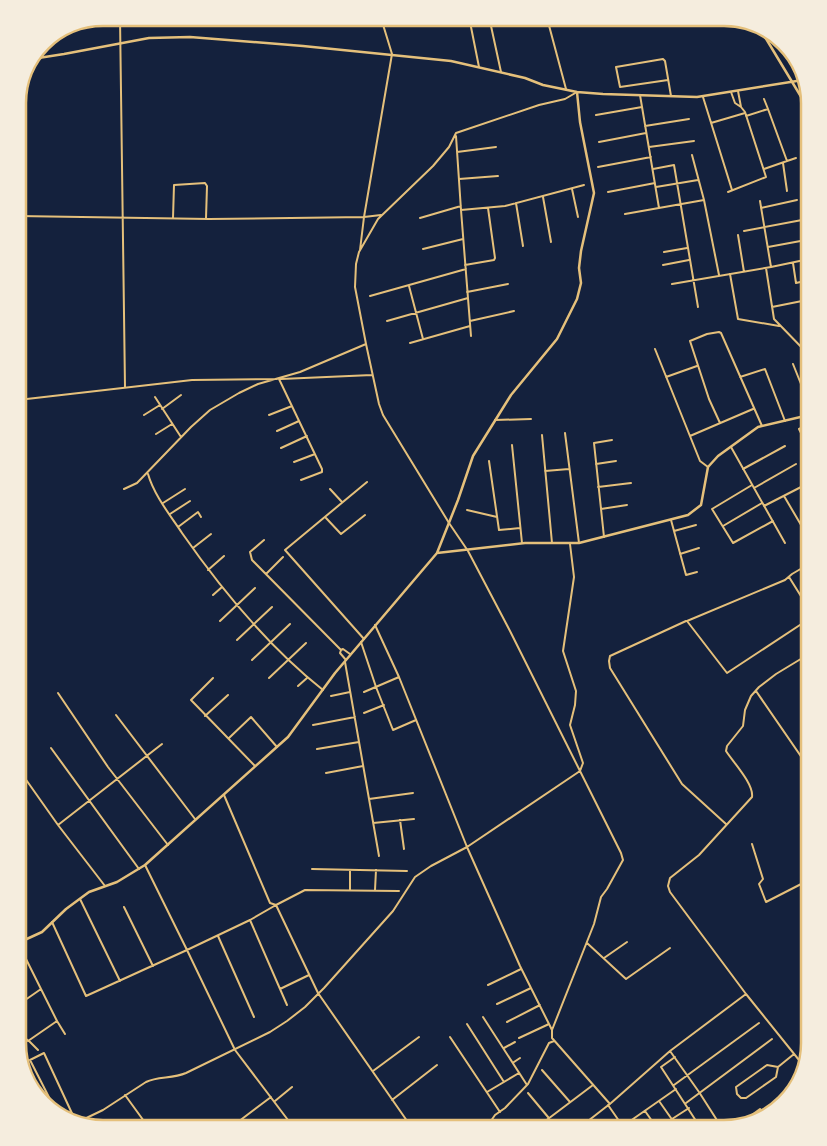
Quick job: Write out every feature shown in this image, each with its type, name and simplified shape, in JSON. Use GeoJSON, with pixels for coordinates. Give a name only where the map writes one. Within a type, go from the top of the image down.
{"type":"FeatureCollection","features":[{"type":"Feature","properties":{"kind":"street"},"geometry":{"type":"LineString","coordinates":[[120,26],[125,387]]}},
{"type":"Feature","properties":{"kind":"street"},"geometry":{"type":"LineString","coordinates":[[383,26],[392,54],[356,264],[355,287],[366,344],[383,415],[468,551],[580,770],[623,860],[608,889],[601,896],[586,943],[552,1030],[554,1041],[593,1085],[619,1120]]}},
{"type":"Feature","properties":{"kind":"street"},"geometry":{"type":"LineString","coordinates":[[491,26],[501,72]]}},
{"type":"Feature","properties":{"kind":"street"},"geometry":{"type":"LineString","coordinates":[[549,26],[566,89]]}},
{"type":"Feature","properties":{"kind":"street"},"geometry":{"type":"LineString","coordinates":[[471,27],[479,67]]}},
{"type":"Feature","properties":{"kind":"street"},"geometry":{"type":"LineString","coordinates":[[42,57],[149,38],[190,37],[392,54],[451,61],[577,92],[703,96],[797,81]]}},
{"type":"Feature","properties":{"kind":"street"},"geometry":{"type":"LineString","coordinates":[[766,39],[800,98]]}},
{"type":"Feature","properties":{"kind":"street"},"geometry":{"type":"LineString","coordinates":[[668,80],[620,87],[616,69],[617,66],[663,59],[665,61],[671,96]]}},
{"type":"Feature","properties":{"kind":"street"},"geometry":{"type":"LineString","coordinates":[[738,91],[741,107]]}},
{"type":"Feature","properties":{"kind":"street"},"geometry":{"type":"LineString","coordinates":[[359,252],[381,215],[434,166],[449,147],[456,133],[539,105],[565,99],[577,92]]}},
{"type":"Feature","properties":{"kind":"street"},"geometry":{"type":"LineString","coordinates":[[26,939],[42,932],[88,892],[117,882],[145,865],[288,737],[362,640],[436,554],[473,456],[511,395],[557,339],[577,299],[581,283],[579,268],[581,251],[594,193],[580,122],[577,92]]}},
{"type":"Feature","properties":{"kind":"street"},"geometry":{"type":"LineString","coordinates":[[728,192],[766,177],[745,112],[735,103],[731,92]]}},
{"type":"Feature","properties":{"kind":"street"},"geometry":{"type":"LineString","coordinates":[[640,95],[659,208]]}},
{"type":"Feature","properties":{"kind":"street"},"geometry":{"type":"LineString","coordinates":[[703,96],[732,190]]}},
{"type":"Feature","properties":{"kind":"street"},"geometry":{"type":"LineString","coordinates":[[764,99],[786,161]]}},
{"type":"Feature","properties":{"kind":"street"},"geometry":{"type":"LineString","coordinates":[[596,115],[642,107]]}},
{"type":"Feature","properties":{"kind":"street"},"geometry":{"type":"LineString","coordinates":[[746,116],[768,109]]}},
{"type":"Feature","properties":{"kind":"street"},"geometry":{"type":"LineString","coordinates":[[711,123],[745,112]]}},
{"type":"Feature","properties":{"kind":"street"},"geometry":{"type":"LineString","coordinates":[[645,126],[689,119]]}},
{"type":"Feature","properties":{"kind":"street"},"geometry":{"type":"LineString","coordinates":[[456,133],[471,336]]}},
{"type":"Feature","properties":{"kind":"street"},"geometry":{"type":"LineString","coordinates":[[600,142],[646,133]]}},
{"type":"Feature","properties":{"kind":"street"},"geometry":{"type":"LineString","coordinates":[[649,147],[694,141]]}},
{"type":"Feature","properties":{"kind":"street"},"geometry":{"type":"LineString","coordinates":[[457,152],[496,147]]}},
{"type":"Feature","properties":{"kind":"street"},"geometry":{"type":"LineString","coordinates":[[692,155],[704,200],[719,275]]}},
{"type":"Feature","properties":{"kind":"street"},"geometry":{"type":"LineString","coordinates":[[598,167],[651,157]]}},
{"type":"Feature","properties":{"kind":"street"},"geometry":{"type":"LineString","coordinates":[[764,169],[796,158]]}},
{"type":"Feature","properties":{"kind":"street"},"geometry":{"type":"LineString","coordinates":[[783,162],[787,190]]}},
{"type":"Feature","properties":{"kind":"street"},"geometry":{"type":"LineString","coordinates":[[653,169],[674,165],[698,307]]}},
{"type":"Feature","properties":{"kind":"street"},"geometry":{"type":"LineString","coordinates":[[459,179],[498,176]]}},
{"type":"Feature","properties":{"kind":"street"},"geometry":{"type":"LineString","coordinates":[[656,187],[698,179]]}},
{"type":"Feature","properties":{"kind":"street"},"geometry":{"type":"LineString","coordinates":[[173,218],[174,185],[205,183],[207,186],[206,219]]}},
{"type":"Feature","properties":{"kind":"street"},"geometry":{"type":"LineString","coordinates":[[608,192],[655,183]]}},
{"type":"Feature","properties":{"kind":"street"},"geometry":{"type":"LineString","coordinates":[[461,210],[516,203],[584,186]]}},
{"type":"Feature","properties":{"kind":"street"},"geometry":{"type":"LineString","coordinates":[[572,189],[578,217]]}},
{"type":"Feature","properties":{"kind":"street"},"geometry":{"type":"LineString","coordinates":[[544,197],[550,242]]}},
{"type":"Feature","properties":{"kind":"street"},"geometry":{"type":"LineString","coordinates":[[626,214],[704,200]]}},
{"type":"Feature","properties":{"kind":"street"},"geometry":{"type":"LineString","coordinates":[[760,200],[771,268]]}},
{"type":"Feature","properties":{"kind":"street"},"geometry":{"type":"LineString","coordinates":[[761,208],[797,200]]}},
{"type":"Feature","properties":{"kind":"street"},"geometry":{"type":"LineString","coordinates":[[516,203],[523,246]]}},
{"type":"Feature","properties":{"kind":"street"},"geometry":{"type":"LineString","coordinates":[[420,218],[461,206]]}},
{"type":"Feature","properties":{"kind":"street"},"geometry":{"type":"LineString","coordinates":[[465,265],[494,260],[495,258],[488,208]]}},
{"type":"Feature","properties":{"kind":"street"},"geometry":{"type":"LineString","coordinates":[[26,216],[206,219],[381,215]]}},
{"type":"Feature","properties":{"kind":"street"},"geometry":{"type":"LineString","coordinates":[[744,231],[801,220]]}},
{"type":"Feature","properties":{"kind":"street"},"geometry":{"type":"LineString","coordinates":[[738,235],[744,272]]}},
{"type":"Feature","properties":{"kind":"street"},"geometry":{"type":"LineString","coordinates":[[423,249],[463,239]]}},
{"type":"Feature","properties":{"kind":"street"},"geometry":{"type":"LineString","coordinates":[[768,247],[801,241]]}},
{"type":"Feature","properties":{"kind":"street"},"geometry":{"type":"LineString","coordinates":[[664,252],[687,248]]}},
{"type":"Feature","properties":{"kind":"street"},"geometry":{"type":"LineString","coordinates":[[663,265],[689,260]]}},
{"type":"Feature","properties":{"kind":"street"},"geometry":{"type":"LineString","coordinates":[[672,284],[771,268],[801,261]]}},
{"type":"Feature","properties":{"kind":"street"},"geometry":{"type":"LineString","coordinates":[[793,263],[796,283],[801,282]]}},
{"type":"Feature","properties":{"kind":"street"},"geometry":{"type":"LineString","coordinates":[[766,268],[774,319],[801,346]]}},
{"type":"Feature","properties":{"kind":"street"},"geometry":{"type":"LineString","coordinates":[[370,296],[466,269]]}},
{"type":"Feature","properties":{"kind":"street"},"geometry":{"type":"LineString","coordinates":[[730,274],[738,319],[780,326]]}},
{"type":"Feature","properties":{"kind":"street"},"geometry":{"type":"LineString","coordinates":[[468,292],[508,284]]}},
{"type":"Feature","properties":{"kind":"street"},"geometry":{"type":"LineString","coordinates":[[409,286],[423,339]]}},
{"type":"Feature","properties":{"kind":"street"},"geometry":{"type":"LineString","coordinates":[[387,321],[468,298]]}},
{"type":"Feature","properties":{"kind":"street"},"geometry":{"type":"LineString","coordinates":[[772,307],[801,301]]}},
{"type":"Feature","properties":{"kind":"street"},"geometry":{"type":"LineString","coordinates":[[470,321],[514,311]]}},
{"type":"Feature","properties":{"kind":"street"},"geometry":{"type":"LineString","coordinates":[[410,343],[470,326]]}},
{"type":"Feature","properties":{"kind":"street"},"geometry":{"type":"LineString","coordinates":[[720,423],[709,399],[690,341],[707,334],[719,332],[762,426]]}},
{"type":"Feature","properties":{"kind":"street"},"geometry":{"type":"LineString","coordinates":[[124,489],[138,483],[148,474],[181,437],[210,410],[238,393],[258,384],[300,372],[366,344]]}},
{"type":"Feature","properties":{"kind":"street"},"geometry":{"type":"LineString","coordinates":[[655,349],[700,461],[708,467]]}},
{"type":"Feature","properties":{"kind":"street"},"geometry":{"type":"LineString","coordinates":[[793,364],[801,383]]}},
{"type":"Feature","properties":{"kind":"street"},"geometry":{"type":"LineString","coordinates":[[666,377],[697,365]]}},
{"type":"Feature","properties":{"kind":"street"},"geometry":{"type":"LineString","coordinates":[[739,377],[765,369],[786,421]]}},
{"type":"Feature","properties":{"kind":"street"},"geometry":{"type":"LineString","coordinates":[[26,399],[192,380],[373,375]]}},
{"type":"Feature","properties":{"kind":"street"},"geometry":{"type":"LineString","coordinates":[[279,379],[322,472],[301,480]]}},
{"type":"Feature","properties":{"kind":"street"},"geometry":{"type":"LineString","coordinates":[[162,409],[181,395]]}},
{"type":"Feature","properties":{"kind":"street"},"geometry":{"type":"LineString","coordinates":[[155,397],[181,437]]}},
{"type":"Feature","properties":{"kind":"street"},"geometry":{"type":"LineString","coordinates":[[144,415],[160,405]]}},
{"type":"Feature","properties":{"kind":"street"},"geometry":{"type":"LineString","coordinates":[[269,415],[292,406]]}},
{"type":"Feature","properties":{"kind":"street"},"geometry":{"type":"LineString","coordinates":[[690,436],[754,409]]}},
{"type":"Feature","properties":{"kind":"street"},"geometry":{"type":"LineString","coordinates":[[436,554],[522,543],[579,543],[688,515],[701,505],[708,467],[718,456],[762,426],[801,417]]}},
{"type":"Feature","properties":{"kind":"street"},"geometry":{"type":"LineString","coordinates":[[495,420],[531,419]]}},
{"type":"Feature","properties":{"kind":"street"},"geometry":{"type":"LineString","coordinates":[[276,431],[299,421]]}},
{"type":"Feature","properties":{"kind":"street"},"geometry":{"type":"LineString","coordinates":[[156,434],[172,424]]}},
{"type":"Feature","properties":{"kind":"street"},"geometry":{"type":"LineString","coordinates":[[564,433],[579,543]]}},
{"type":"Feature","properties":{"kind":"street"},"geometry":{"type":"LineString","coordinates":[[542,435],[552,543]]}},
{"type":"Feature","properties":{"kind":"street"},"geometry":{"type":"LineString","coordinates":[[281,448],[307,436]]}},
{"type":"Feature","properties":{"kind":"street"},"geometry":{"type":"LineString","coordinates":[[604,537],[594,443],[612,440]]}},
{"type":"Feature","properties":{"kind":"street"},"geometry":{"type":"LineString","coordinates":[[512,446],[522,543]]}},
{"type":"Feature","properties":{"kind":"street"},"geometry":{"type":"LineString","coordinates":[[743,469],[785,446]]}},
{"type":"Feature","properties":{"kind":"street"},"geometry":{"type":"LineString","coordinates":[[730,447],[785,543]]}},
{"type":"Feature","properties":{"kind":"street"},"geometry":{"type":"LineString","coordinates":[[294,462],[315,454]]}},
{"type":"Feature","properties":{"kind":"street"},"geometry":{"type":"LineString","coordinates":[[489,461],[499,530],[520,528]]}},
{"type":"Feature","properties":{"kind":"street"},"geometry":{"type":"LineString","coordinates":[[596,464],[616,461]]}},
{"type":"Feature","properties":{"kind":"street"},"geometry":{"type":"LineString","coordinates":[[754,488],[796,464]]}},
{"type":"Feature","properties":{"kind":"street"},"geometry":{"type":"LineString","coordinates":[[545,471],[569,468]]}},
{"type":"Feature","properties":{"kind":"street"},"geometry":{"type":"LineString","coordinates":[[148,474],[151,485],[208,570],[288,660],[323,690]]}},
{"type":"Feature","properties":{"kind":"street"},"geometry":{"type":"LineString","coordinates":[[367,482],[285,550],[362,640],[376,687],[393,730],[416,720]]}},
{"type":"Feature","properties":{"kind":"street"},"geometry":{"type":"LineString","coordinates":[[598,487],[630,483]]}},
{"type":"Feature","properties":{"kind":"street"},"geometry":{"type":"LineString","coordinates":[[752,485],[712,509],[733,543],[772,521]]}},
{"type":"Feature","properties":{"kind":"street"},"geometry":{"type":"LineString","coordinates":[[764,506],[801,487]]}},
{"type":"Feature","properties":{"kind":"street"},"geometry":{"type":"LineString","coordinates":[[163,503],[185,489]]}},
{"type":"Feature","properties":{"kind":"street"},"geometry":{"type":"LineString","coordinates":[[330,489],[342,502]]}},
{"type":"Feature","properties":{"kind":"street"},"geometry":{"type":"LineString","coordinates":[[784,496],[801,525]]}},
{"type":"Feature","properties":{"kind":"street"},"geometry":{"type":"LineString","coordinates":[[170,514],[190,501]]}},
{"type":"Feature","properties":{"kind":"street"},"geometry":{"type":"LineString","coordinates":[[722,526],[762,503]]}},
{"type":"Feature","properties":{"kind":"street"},"geometry":{"type":"LineString","coordinates":[[600,509],[628,505]]}},
{"type":"Feature","properties":{"kind":"street"},"geometry":{"type":"LineString","coordinates":[[467,510],[497,517]]}},
{"type":"Feature","properties":{"kind":"street"},"geometry":{"type":"LineString","coordinates":[[178,527],[198,512],[201,517]]}},
{"type":"Feature","properties":{"kind":"street"},"geometry":{"type":"LineString","coordinates":[[326,517],[341,534],[365,515]]}},
{"type":"Feature","properties":{"kind":"street"},"geometry":{"type":"LineString","coordinates":[[671,520],[686,575],[697,572]]}},
{"type":"Feature","properties":{"kind":"street"},"geometry":{"type":"LineString","coordinates":[[674,531],[696,526]]}},
{"type":"Feature","properties":{"kind":"street"},"geometry":{"type":"LineString","coordinates":[[193,548],[211,534]]}},
{"type":"Feature","properties":{"kind":"street"},"geometry":{"type":"LineString","coordinates":[[264,540],[250,552],[250,556],[341,650],[343,649],[351,655]]}},
{"type":"Feature","properties":{"kind":"street"},"geometry":{"type":"LineString","coordinates":[[87,1118],[103,1110],[124,1095],[152,1080],[176,1077],[235,1050],[287,1021],[318,993],[393,911],[415,877],[431,866],[467,847],[580,770],[583,763],[570,726],[576,691],[563,651],[574,577],[570,544]]}},
{"type":"Feature","properties":{"kind":"street"},"geometry":{"type":"LineString","coordinates":[[680,554],[700,548]]}},
{"type":"Feature","properties":{"kind":"street"},"geometry":{"type":"LineString","coordinates":[[208,570],[224,556]]}},
{"type":"Feature","properties":{"kind":"street"},"geometry":{"type":"LineString","coordinates":[[266,574],[284,557]]}},
{"type":"Feature","properties":{"kind":"street"},"geometry":{"type":"LineString","coordinates":[[726,824],[682,784],[610,668],[610,656],[785,580],[801,570]]}},
{"type":"Feature","properties":{"kind":"street"},"geometry":{"type":"LineString","coordinates":[[789,577],[801,595]]}},
{"type":"Feature","properties":{"kind":"street"},"geometry":{"type":"LineString","coordinates":[[213,595],[222,587]]}},
{"type":"Feature","properties":{"kind":"street"},"geometry":{"type":"LineString","coordinates":[[220,621],[255,588]]}},
{"type":"Feature","properties":{"kind":"street"},"geometry":{"type":"LineString","coordinates":[[237,640],[272,607]]}},
{"type":"Feature","properties":{"kind":"street"},"geometry":{"type":"LineString","coordinates":[[687,621],[727,673],[801,625]]}},
{"type":"Feature","properties":{"kind":"street"},"geometry":{"type":"LineString","coordinates":[[252,660],[290,624]]}},
{"type":"Feature","properties":{"kind":"street"},"geometry":{"type":"LineString","coordinates":[[375,624],[399,677],[467,847],[521,969],[552,1030]]}},
{"type":"Feature","properties":{"kind":"street"},"geometry":{"type":"LineString","coordinates":[[269,678],[306,643]]}},
{"type":"Feature","properties":{"kind":"street"},"geometry":{"type":"LineString","coordinates":[[341,650],[340,653],[346,661],[379,856]]}},
{"type":"Feature","properties":{"kind":"street"},"geometry":{"type":"LineString","coordinates":[[799,1059],[746,994],[670,892],[668,886],[670,878],[699,855],[752,794],[749,784],[726,751],[726,746],[743,726],[745,710],[751,696],[776,674],[801,659]]}},
{"type":"Feature","properties":{"kind":"street"},"geometry":{"type":"LineString","coordinates":[[364,692],[399,677]]}},
{"type":"Feature","properties":{"kind":"street"},"geometry":{"type":"LineString","coordinates":[[213,678],[190,700],[255,766]]}},
{"type":"Feature","properties":{"kind":"street"},"geometry":{"type":"LineString","coordinates":[[298,686],[308,678]]}},
{"type":"Feature","properties":{"kind":"street"},"geometry":{"type":"LineString","coordinates":[[756,691],[801,755]]}},
{"type":"Feature","properties":{"kind":"street"},"geometry":{"type":"LineString","coordinates":[[331,696],[350,692]]}},
{"type":"Feature","properties":{"kind":"street"},"geometry":{"type":"LineString","coordinates":[[58,693],[118,780],[168,845]]}},
{"type":"Feature","properties":{"kind":"street"},"geometry":{"type":"LineString","coordinates":[[205,716],[228,695]]}},
{"type":"Feature","properties":{"kind":"street"},"geometry":{"type":"LineString","coordinates":[[364,713],[384,705]]}},
{"type":"Feature","properties":{"kind":"street"},"geometry":{"type":"LineString","coordinates":[[116,715],[196,820]]}},
{"type":"Feature","properties":{"kind":"street"},"geometry":{"type":"LineString","coordinates":[[228,738],[251,717],[277,747]]}},
{"type":"Feature","properties":{"kind":"street"},"geometry":{"type":"LineString","coordinates":[[313,725],[355,717]]}},
{"type":"Feature","properties":{"kind":"street"},"geometry":{"type":"LineString","coordinates":[[317,749],[359,742]]}},
{"type":"Feature","properties":{"kind":"street"},"geometry":{"type":"LineString","coordinates":[[58,825],[162,744]]}},
{"type":"Feature","properties":{"kind":"street"},"geometry":{"type":"LineString","coordinates":[[51,748],[139,869]]}},
{"type":"Feature","properties":{"kind":"street"},"geometry":{"type":"LineString","coordinates":[[326,773],[363,766]]}},
{"type":"Feature","properties":{"kind":"street"},"geometry":{"type":"LineString","coordinates":[[26,780],[105,886]]}},
{"type":"Feature","properties":{"kind":"street"},"geometry":{"type":"LineString","coordinates":[[369,799],[413,793]]}},
{"type":"Feature","properties":{"kind":"street"},"geometry":{"type":"LineString","coordinates":[[224,795],[266,896],[270,903],[276,905],[318,993],[406,1120]]}},
{"type":"Feature","properties":{"kind":"street"},"geometry":{"type":"LineString","coordinates":[[373,823],[414,819]]}},
{"type":"Feature","properties":{"kind":"street"},"geometry":{"type":"LineString","coordinates":[[400,820],[404,849]]}},
{"type":"Feature","properties":{"kind":"street"},"geometry":{"type":"LineString","coordinates":[[752,844],[763,879],[759,884],[766,902],[801,885]]}},
{"type":"Feature","properties":{"kind":"street"},"geometry":{"type":"LineString","coordinates":[[145,865],[235,1050],[288,1120]]}},
{"type":"Feature","properties":{"kind":"street"},"geometry":{"type":"LineString","coordinates":[[312,869],[407,871]]}},
{"type":"Feature","properties":{"kind":"street"},"geometry":{"type":"LineString","coordinates":[[350,870],[350,890]]}},
{"type":"Feature","properties":{"kind":"street"},"geometry":{"type":"LineString","coordinates":[[375,890],[376,870]]}},
{"type":"Feature","properties":{"kind":"street"},"geometry":{"type":"LineString","coordinates":[[52,922],[86,996],[218,936],[305,890],[399,891]]}},
{"type":"Feature","properties":{"kind":"street"},"geometry":{"type":"LineString","coordinates":[[80,898],[120,981]]}},
{"type":"Feature","properties":{"kind":"street"},"geometry":{"type":"LineString","coordinates":[[124,907],[153,966]]}},
{"type":"Feature","properties":{"kind":"street"},"geometry":{"type":"LineString","coordinates":[[250,920],[287,1005]]}},
{"type":"Feature","properties":{"kind":"street"},"geometry":{"type":"LineString","coordinates":[[218,936],[254,1017]]}},
{"type":"Feature","properties":{"kind":"street"},"geometry":{"type":"LineString","coordinates":[[603,958],[627,942]]}},
{"type":"Feature","properties":{"kind":"street"},"geometry":{"type":"LineString","coordinates":[[586,943],[626,979],[670,948]]}},
{"type":"Feature","properties":{"kind":"street"},"geometry":{"type":"LineString","coordinates":[[26,959],[65,1034]]}},
{"type":"Feature","properties":{"kind":"street"},"geometry":{"type":"LineString","coordinates":[[488,984],[521,969]]}},
{"type":"Feature","properties":{"kind":"street"},"geometry":{"type":"LineString","coordinates":[[280,989],[309,975]]}},
{"type":"Feature","properties":{"kind":"street"},"geometry":{"type":"LineString","coordinates":[[497,1004],[531,988]]}},
{"type":"Feature","properties":{"kind":"street"},"geometry":{"type":"LineString","coordinates":[[26,999],[41,989]]}},
{"type":"Feature","properties":{"kind":"street"},"geometry":{"type":"LineString","coordinates":[[589,1120],[670,1051],[746,994]]}},
{"type":"Feature","properties":{"kind":"street"},"geometry":{"type":"LineString","coordinates":[[507,1022],[540,1005]]}},
{"type":"Feature","properties":{"kind":"street"},"geometry":{"type":"LineString","coordinates":[[483,1017],[527,1085]]}},
{"type":"Feature","properties":{"kind":"street"},"geometry":{"type":"LineString","coordinates":[[38,1050],[28,1041],[57,1021]]}},
{"type":"Feature","properties":{"kind":"street"},"geometry":{"type":"LineString","coordinates":[[674,1085],[760,1023]]}},
{"type":"Feature","properties":{"kind":"street"},"geometry":{"type":"LineString","coordinates":[[467,1024],[504,1082]]}},
{"type":"Feature","properties":{"kind":"street"},"geometry":{"type":"LineString","coordinates":[[519,1038],[549,1024]]}},
{"type":"Feature","properties":{"kind":"street"},"geometry":{"type":"LineString","coordinates":[[372,1072],[419,1037]]}},
{"type":"Feature","properties":{"kind":"street"},"geometry":{"type":"LineString","coordinates":[[450,1037],[500,1112]]}},
{"type":"Feature","properties":{"kind":"street"},"geometry":{"type":"LineString","coordinates":[[686,1103],[772,1039]]}},
{"type":"Feature","properties":{"kind":"street"},"geometry":{"type":"LineString","coordinates":[[492,1120],[521,1093],[538,1066],[549,1043],[554,1041]]}},
{"type":"Feature","properties":{"kind":"street"},"geometry":{"type":"LineString","coordinates":[[504,1048],[515,1042]]}},
{"type":"Feature","properties":{"kind":"street"},"geometry":{"type":"LineString","coordinates":[[670,1051],[717,1120]]}},
{"type":"Feature","properties":{"kind":"street"},"geometry":{"type":"LineString","coordinates":[[48,1096],[30,1060],[44,1053],[73,1113]]}},
{"type":"Feature","properties":{"kind":"street"},"geometry":{"type":"LineString","coordinates":[[778,1067],[767,1065],[736,1087],[737,1094],[741,1098],[746,1098],[776,1078],[778,1067],[794,1054]]}},
{"type":"Feature","properties":{"kind":"street"},"geometry":{"type":"LineString","coordinates":[[675,1057],[661,1068],[677,1089],[696,1120]]}},
{"type":"Feature","properties":{"kind":"street"},"geometry":{"type":"LineString","coordinates":[[513,1063],[520,1058]]}},
{"type":"Feature","properties":{"kind":"street"},"geometry":{"type":"LineString","coordinates":[[392,1100],[437,1065]]}},
{"type":"Feature","properties":{"kind":"street"},"geometry":{"type":"LineString","coordinates":[[542,1070],[570,1102]]}},
{"type":"Feature","properties":{"kind":"street"},"geometry":{"type":"LineString","coordinates":[[487,1092],[519,1073]]}},
{"type":"Feature","properties":{"kind":"street"},"geometry":{"type":"LineString","coordinates":[[546,1120],[593,1085]]}},
{"type":"Feature","properties":{"kind":"street"},"geometry":{"type":"LineString","coordinates":[[274,1102],[292,1087]]}},
{"type":"Feature","properties":{"kind":"street"},"geometry":{"type":"LineString","coordinates":[[632,1120],[677,1089]]}},
{"type":"Feature","properties":{"kind":"street"},"geometry":{"type":"LineString","coordinates":[[528,1093],[548,1118]]}},
{"type":"Feature","properties":{"kind":"street"},"geometry":{"type":"LineString","coordinates":[[124,1095],[144,1120]]}},
{"type":"Feature","properties":{"kind":"street"},"geometry":{"type":"LineString","coordinates":[[241,1120],[271,1097]]}},
{"type":"Feature","properties":{"kind":"street"},"geometry":{"type":"LineString","coordinates":[[659,1101],[671,1119],[689,1108]]}},
{"type":"Feature","properties":{"kind":"street"},"geometry":{"type":"LineString","coordinates":[[645,1111],[651,1120]]}}]}
